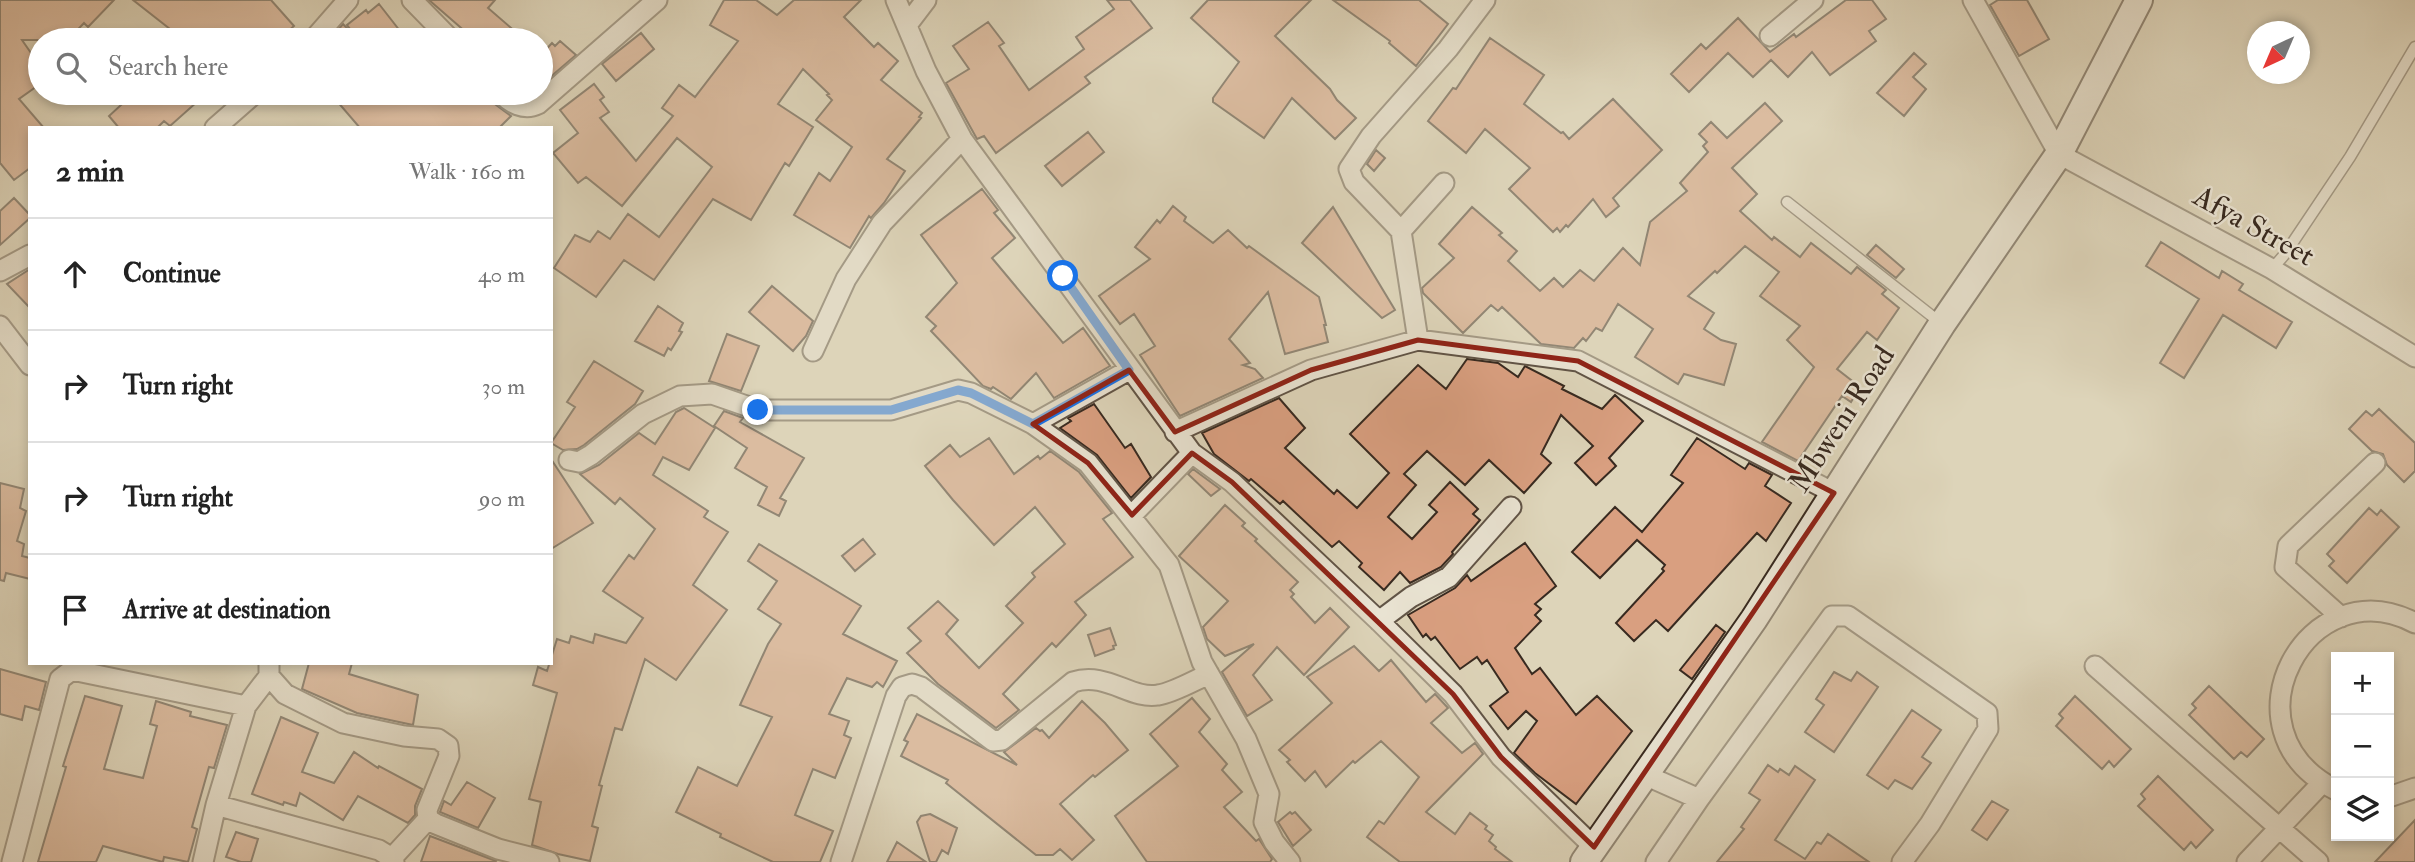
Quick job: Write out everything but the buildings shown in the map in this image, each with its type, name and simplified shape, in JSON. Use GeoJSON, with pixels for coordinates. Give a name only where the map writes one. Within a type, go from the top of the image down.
{"type":"FeatureCollection","features":[{"type":"Feature","properties":{"kind":"street"},"geometry":{"type":"LineString","coordinates":[[324,28],[348,0]]}},
{"type":"Feature","properties":{"kind":"street"},"geometry":{"type":"LineString","coordinates":[[412,0],[439,28]]}},
{"type":"Feature","properties":{"kind":"street"},"geometry":{"type":"LineString","coordinates":[[553,91],[657,0]]}},
{"type":"Feature","properties":{"kind":"street"},"geometry":{"type":"LineString","coordinates":[[896,0],[926,71],[962,139],[1192,453],[1232,482],[1453,694],[1501,757],[1589,855]]}},
{"type":"Feature","properties":{"kind":"street"},"geometry":{"type":"LineString","coordinates":[[907,24],[926,0]]}},
{"type":"Feature","properties":{"kind":"street"},"geometry":{"type":"LineString","coordinates":[[1418,340],[1401,231],[1354,182],[1349,169],[1371,136],[1448,49],[1485,0]]}},
{"type":"Feature","properties":{"kind":"street"},"geometry":{"type":"LineString","coordinates":[[1770,36],[1813,0]]}},
{"type":"Feature","properties":{"kind":"street"},"geometry":{"type":"LineString","coordinates":[[1972,0],[2059,154]]}},
{"type":"Feature","properties":{"kind":"street","name":"Mbweni Road"},"geometry":{"type":"LineString","coordinates":[[1589,855],[1754,619],[1942,324],[2059,154],[2139,0]]}},
{"type":"Feature","properties":{"kind":"street"},"geometry":{"type":"LineString","coordinates":[[217,126],[241,105]]}},
{"type":"Feature","properties":{"kind":"street"},"geometry":{"type":"LineString","coordinates":[[517,105],[536,105]]}},
{"type":"Feature","properties":{"kind":"street"},"geometry":{"type":"LineString","coordinates":[[813,351],[846,279],[874,233],[962,139]]}},
{"type":"Feature","properties":{"kind":"street","name":"Afya Street"},"geometry":{"type":"LineString","coordinates":[[2059,154],[2272,268],[2415,357]]}},
{"type":"Feature","properties":{"kind":"street"},"geometry":{"type":"LineString","coordinates":[[1401,231],[1444,183]]}},
{"type":"Feature","properties":{"kind":"street"},"geometry":{"type":"LineString","coordinates":[[0,271],[28,257]]}},
{"type":"Feature","properties":{"kind":"street"},"geometry":{"type":"LineString","coordinates":[[0,326],[28,362]]}},
{"type":"Feature","properties":{"kind":"street"},"geometry":{"type":"LineString","coordinates":[[1175,432],[1311,370],[1418,340],[1578,361],[1834,493]]}},
{"type":"Feature","properties":{"kind":"street"},"geometry":{"type":"LineString","coordinates":[[1033,424],[1129,370]]}},
{"type":"Feature","properties":{"kind":"street"},"geometry":{"type":"LineString","coordinates":[[569,460],[579,462],[643,414],[680,396],[712,394],[758,410],[891,410],[958,390],[971,393],[1033,424],[1088,463],[1132,515],[1169,565],[1202,662],[1246,739],[1269,794],[1264,822],[1274,842],[1290,862]]}},
{"type":"Feature","properties":{"kind":"street"},"geometry":{"type":"LineString","coordinates":[[1132,515],[1192,453]]}},
{"type":"Feature","properties":{"kind":"street"},"geometry":{"type":"LineString","coordinates":[[2341,617],[2285,567],[2285,558],[2288,545],[2375,463]]}},
{"type":"Feature","properties":{"kind":"street"},"geometry":{"type":"LineString","coordinates":[[1379,621],[1410,597],[1449,577],[1511,507]]}},
{"type":"Feature","properties":{"kind":"street"},"geometry":{"type":"LineString","coordinates":[[2247,862],[2279,828],[2329,787],[2297,759],[2283,729],[2280,694],[2284,678],[2300,647],[2325,625],[2341,617],[2374,612],[2413,618]]}},
{"type":"Feature","properties":{"kind":"street"},"geometry":{"type":"LineString","coordinates":[[1656,862],[1832,616],[1848,616],[1987,713],[1988,729],[1930,824],[1902,862]]}},
{"type":"Feature","properties":{"kind":"street"},"geometry":{"type":"LineString","coordinates":[[2095,666],[2318,862]]}},
{"type":"Feature","properties":{"kind":"street"},"geometry":{"type":"LineString","coordinates":[[12,862],[60,678],[72,670],[246,706]]}},
{"type":"Feature","properties":{"kind":"street"},"geometry":{"type":"LineString","coordinates":[[203,862],[216,805],[246,706],[269,670],[285,695],[343,723],[404,736],[438,739],[448,746],[449,756],[427,810],[428,819],[393,860],[379,850],[216,805]]}},
{"type":"Feature","properties":{"kind":"street"},"geometry":{"type":"LineString","coordinates":[[841,862],[896,696],[902,687],[912,684],[921,687],[993,741],[1002,740],[1080,679],[1087,677],[1143,694],[1158,695],[1209,674]]}},
{"type":"Feature","properties":{"kind":"street"},"geometry":{"type":"LineString","coordinates":[[1646,775],[1699,799]]}},
{"type":"Feature","properties":{"kind":"street"},"geometry":{"type":"LineString","coordinates":[[2394,795],[2415,788]]}},
{"type":"Feature","properties":{"kind":"street"},"geometry":{"type":"LineString","coordinates":[[428,819],[498,849],[549,862]]}},
{"type":"Feature","properties":{"kind":"lane"},"geometry":{"type":"LineString","coordinates":[[2272,268],[2286,254],[2350,156],[2415,47]]}},
{"type":"Feature","properties":{"kind":"lane"},"geometry":{"type":"LineString","coordinates":[[1787,202],[1942,324]]}},
{"type":"Feature","properties":{"kind":"highlighted area"},"geometry":{"type":"Polygon","coordinates":[[[1418,340],[1558,357],[1578,361],[1834,493],[1594,847],[1501,757],[1453,694],[1232,482],[1192,453],[1132,515],[1088,463],[1033,424],[1129,370],[1175,432],[1311,370],[1418,340]]]}},
{"type":"Feature","properties":{"kind":"route"},"geometry":{"type":"LineString","coordinates":[[758,410],[891,410],[958,390],[971,393],[1033,424],[1129,370],[1093,315],[1063,276]]}}]}
